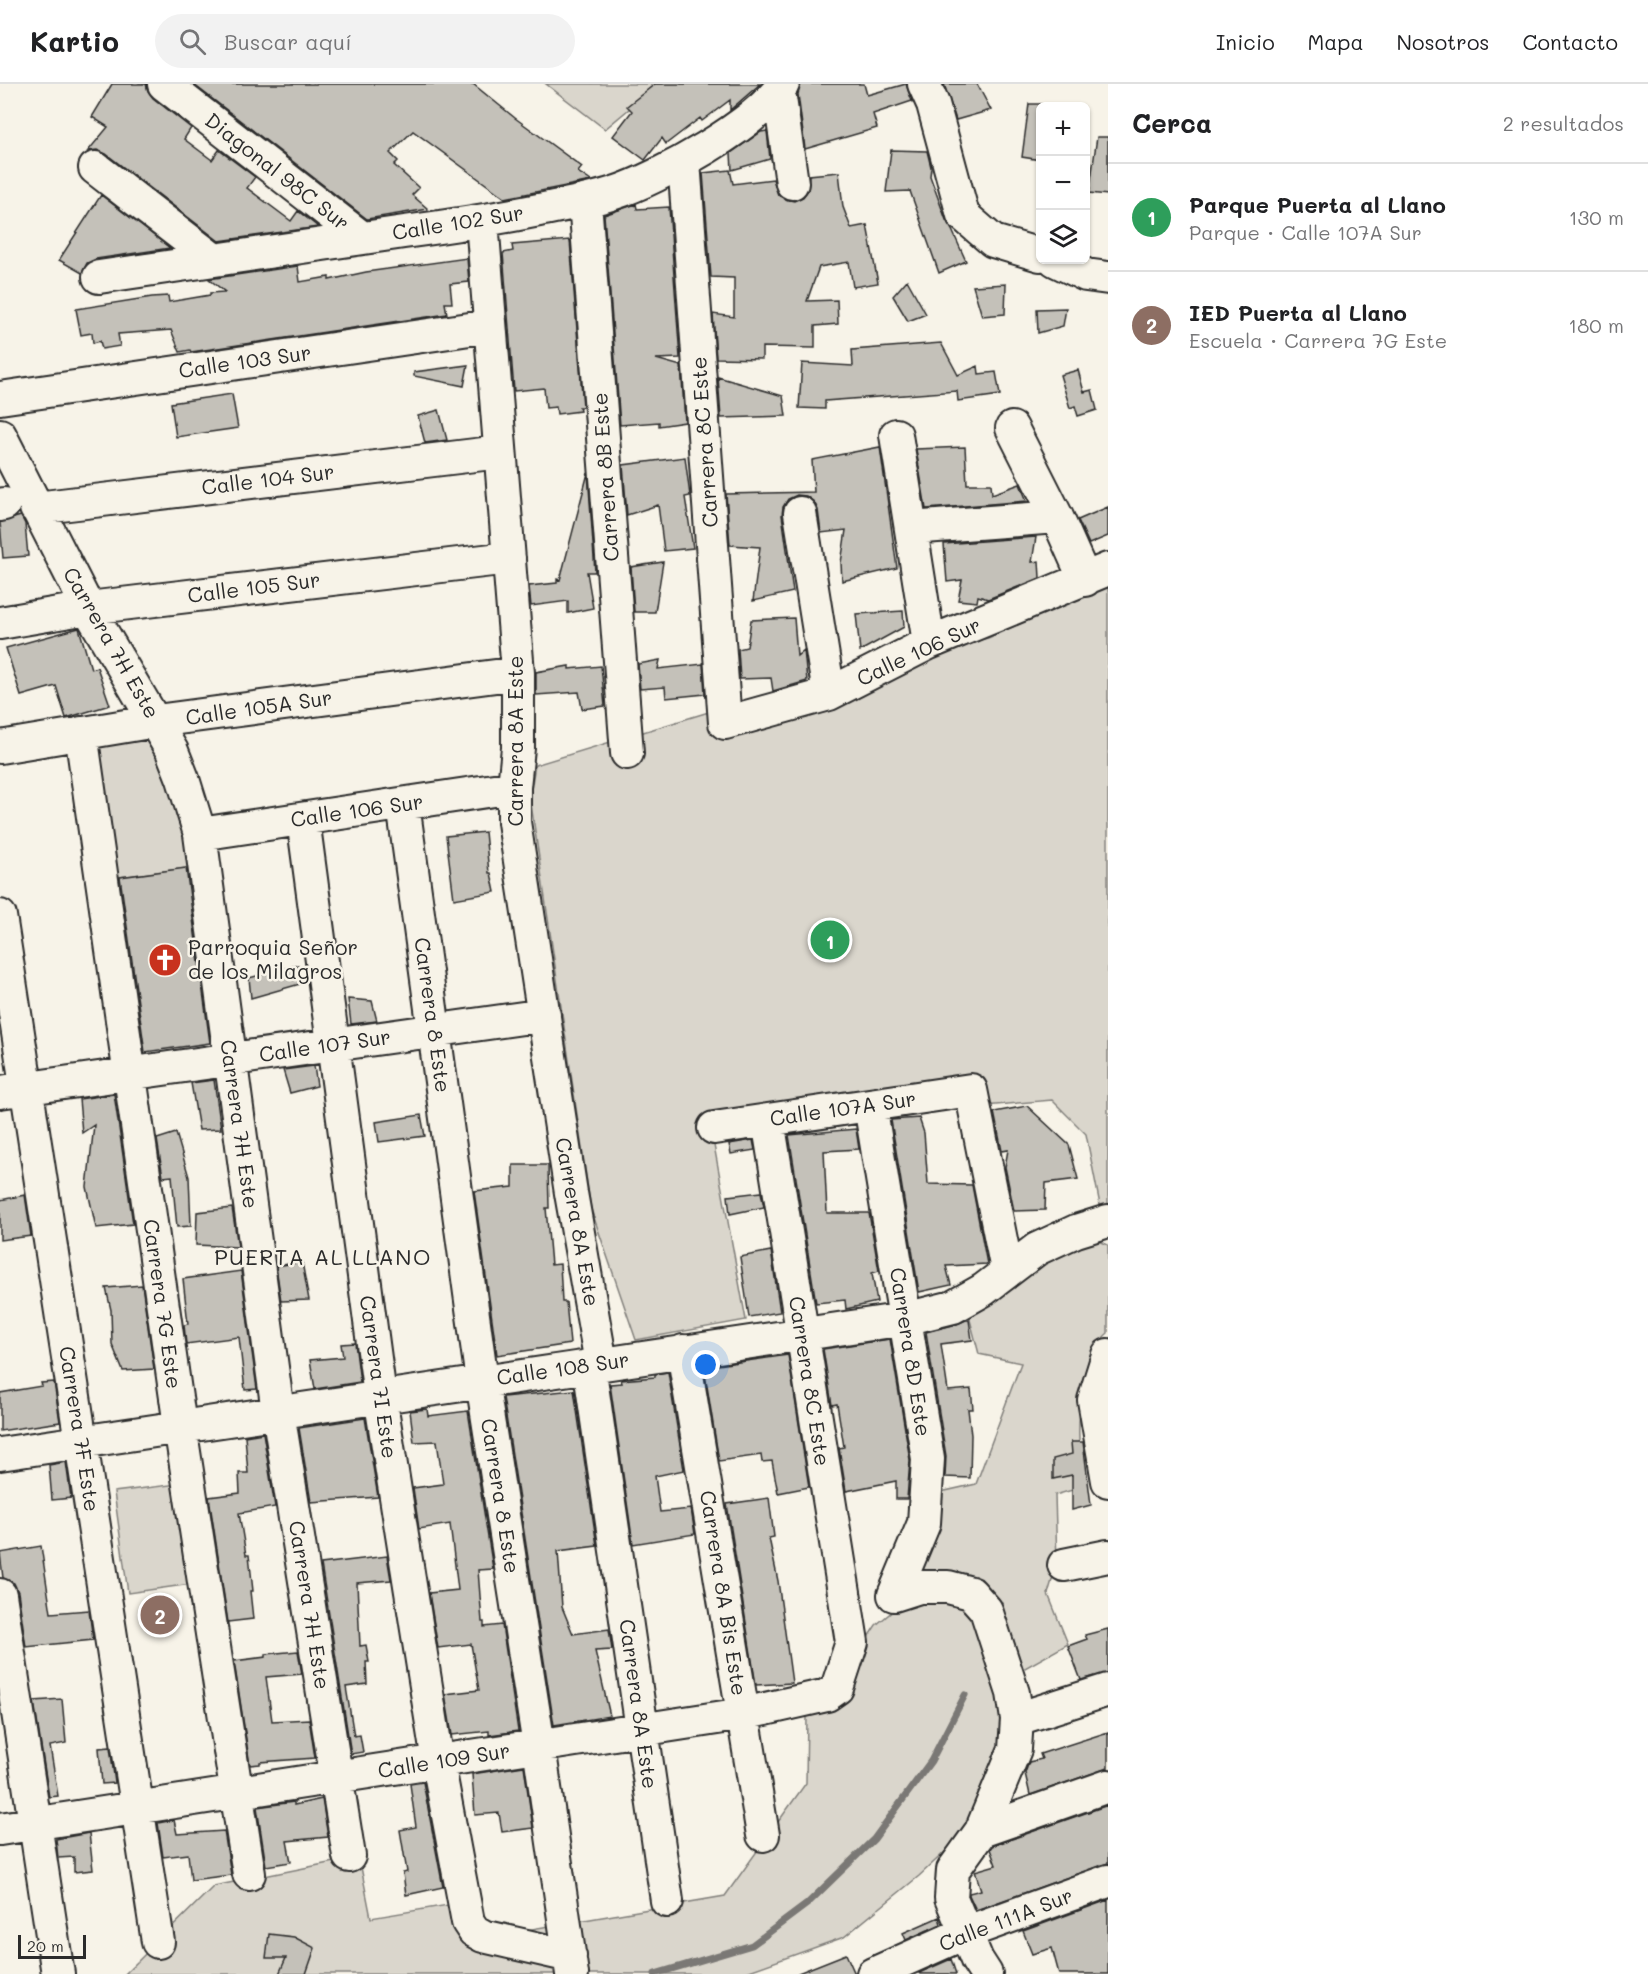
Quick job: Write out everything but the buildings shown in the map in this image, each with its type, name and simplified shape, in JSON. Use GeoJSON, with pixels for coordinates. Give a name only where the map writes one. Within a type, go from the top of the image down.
{"type":"FeatureCollection","features":[{"type":"Feature","properties":{"kind":"street","name":"Diagonal 98C Sur"},"geometry":{"type":"LineString","coordinates":[[164,84],[362,238]]}},
{"type":"Feature","properties":{"kind":"street"},"geometry":{"type":"LineString","coordinates":[[924,84],[933,104],[963,215],[993,241],[1036,254]]}},
{"type":"Feature","properties":{"kind":"street","name":"Calle 102 Sur"},"geometry":{"type":"LineString","coordinates":[[99,277],[482,221],[615,193],[684,161],[743,123],[781,88]]}},
{"type":"Feature","properties":{"kind":"street"},"geometry":{"type":"LineString","coordinates":[[781,88],[792,183]]}},
{"type":"Feature","properties":{"kind":"street","name":"Carrera 8C Este"},"geometry":{"type":"LineString","coordinates":[[684,161],[725,723]]}},
{"type":"Feature","properties":{"kind":"street"},"geometry":{"type":"LineString","coordinates":[[95,168],[214,260]]}},
{"type":"Feature","properties":{"kind":"street","name":"Carrera 8B Este"},"geometry":{"type":"LineString","coordinates":[[585,201],[627,753]]}},
{"type":"Feature","properties":{"kind":"street","name":"Carrera 8A Este"},"geometry":{"type":"LineString","coordinates":[[482,221],[518,673],[518,748],[514,787],[514,822],[571,1193],[667,1901]]}},
{"type":"Feature","properties":{"kind":"street"},"geometry":{"type":"LineString","coordinates":[[1063,264],[1086,275],[1108,278]]}},
{"type":"Feature","properties":{"kind":"street","name":"Calle 103 Sur"},"geometry":{"type":"LineString","coordinates":[[0,398],[490,326]]}},
{"type":"Feature","properties":{"kind":"street"},"geometry":{"type":"LineString","coordinates":[[1012,428],[1057,517],[1097,574]]}},
{"type":"Feature","properties":{"kind":"street","name":"Carrera 7H Este"},"geometry":{"type":"LineString","coordinates":[[0,435],[88,609],[172,751],[200,834],[278,1412],[349,1856]]}},
{"type":"Feature","properties":{"kind":"street"},"geometry":{"type":"LineString","coordinates":[[896,435],[929,643]]}},
{"type":"Feature","properties":{"kind":"street","name":"Calle 104 Sur"},"geometry":{"type":"LineString","coordinates":[[36,508],[501,452]]}},
{"type":"Feature","properties":{"kind":"street"},"geometry":{"type":"LineString","coordinates":[[800,513],[829,694]]}},
{"type":"Feature","properties":{"kind":"street"},"geometry":{"type":"LineString","coordinates":[[911,528],[1057,517]]}},
{"type":"Feature","properties":{"kind":"street","name":"Calle 105 Sur"},"geometry":{"type":"LineString","coordinates":[[0,623],[88,609],[509,558]]}},
{"type":"Feature","properties":{"kind":"street","name":"Calle 106 Sur"},"geometry":{"type":"LineString","coordinates":[[725,723],[829,694],[929,643],[1097,574]]}},
{"type":"Feature","properties":{"kind":"street","name":"Calle 105A Sur"},"geometry":{"type":"LineString","coordinates":[[0,747],[156,722],[518,673]]}},
{"type":"Feature","properties":{"kind":"street","name":"Carrera 7G Este"},"geometry":{"type":"LineString","coordinates":[[81,733],[180,1426],[249,1874]]}},
{"type":"Feature","properties":{"kind":"street","name":"Calle 106 Sur"},"geometry":{"type":"LineString","coordinates":[[200,834],[514,787]]}},
{"type":"Feature","properties":{"kind":"street","name":"Carrera 8 Este"},"geometry":{"type":"LineString","coordinates":[[403,804],[482,1381],[571,1965]]}},
{"type":"Feature","properties":{"kind":"street","name":"Carrera 7I Este"},"geometry":{"type":"LineString","coordinates":[[303,819],[380,1396],[438,1762],[468,1922],[474,1931],[483,1936],[571,1965]]}},
{"type":"Feature","properties":{"kind":"street","name":"Carrera 7F Este"},"geometry":{"type":"LineString","coordinates":[[0,916],[13,1090],[81,1442],[158,1942]]}},
{"type":"Feature","properties":{"kind":"street","name":"Calle 107 Sur"},"geometry":{"type":"LineString","coordinates":[[13,1090],[544,1015]]}},
{"type":"Feature","properties":{"kind":"street","name":"Calle 107A Sur"},"geometry":{"type":"LineString","coordinates":[[714,1128],[972,1090],[1007,1270]]}},
{"type":"Feature","properties":{"kind":"street","name":"Carrera 8D Este"},"geometry":{"type":"LineString","coordinates":[[870,1105],[928,1458],[924,1523],[894,1595],[919,1587],[948,1587],[971,1593],[986,1610],[1013,1693],[1017,1719]]}},
{"type":"Feature","properties":{"kind":"street","name":"Carrera 8C Este"},"geometry":{"type":"LineString","coordinates":[[768,1120],[852,1642]]}},
{"type":"Feature","properties":{"kind":"street","name":"Calle 108 Sur"},"geometry":{"type":"LineString","coordinates":[[0,1454],[905,1319],[953,1307],[983,1290],[1037,1249],[1076,1231],[1106,1221]]}},
{"type":"Feature","properties":{"kind":"street","name":"Carrera 8A Bis Este"},"geometry":{"type":"LineString","coordinates":[[683,1351],[763,1835]]}},
{"type":"Feature","properties":{"kind":"street"},"geometry":{"type":"LineString","coordinates":[[1108,1355],[1094,1400],[1108,1481]]}},
{"type":"Feature","properties":{"kind":"street"},"geometry":{"type":"LineString","coordinates":[[1064,1566],[1108,1556]]}},
{"type":"Feature","properties":{"kind":"street"},"geometry":{"type":"LineString","coordinates":[[0,1595],[58,1974]]}},
{"type":"Feature","properties":{"kind":"street","name":"Calle 109 Sur"},"geometry":{"type":"LineString","coordinates":[[0,1829],[743,1714],[827,1695],[837,1688],[852,1642]]}},
{"type":"Feature","properties":{"kind":"street"},"geometry":{"type":"LineString","coordinates":[[986,1974],[977,1960],[951,1898],[953,1870],[981,1831],[1015,1749],[1017,1719],[1108,1690]]}},
{"type":"Feature","properties":{"kind":"street"},"geometry":{"type":"LineString","coordinates":[[981,1831],[1108,1786]]}},
{"type":"Feature","properties":{"kind":"street","name":"Calle 111A Sur"},"geometry":{"type":"LineString","coordinates":[[873,1974],[967,1932],[1108,1881]]}},
{"type":"Feature","properties":{"kind":"shaded area"},"geometry":{"type":"Polygon","coordinates":[[[546,84],[659,84],[605,129],[546,84]]]}},
{"type":"Feature","properties":{"kind":"shaded area"},"geometry":{"type":"Polygon","coordinates":[[[1108,585],[1108,1208],[1101,1210],[1086,1134],[1052,1100],[984,1106],[709,1118],[746,1320],[636,1340],[591,1209],[530,797],[535,765],[712,711],[924,661],[966,643],[988,638],[1108,585]]]}},
{"type":"Feature","properties":{"kind":"shaded area"},"geometry":{"type":"Polygon","coordinates":[[[155,735],[193,867],[112,878],[98,744],[155,735]]]}},
{"type":"Feature","properties":{"kind":"shaded area"},"geometry":{"type":"Polygon","coordinates":[[[1093,1238],[1108,1245],[1108,1333],[1099,1344],[1083,1389],[1079,1437],[1083,1487],[1055,1495],[1057,1563],[1048,1594],[1068,1644],[998,1683],[1009,1720],[1003,1751],[964,1834],[919,1876],[844,1937],[741,1974],[125,1974],[214,1886],[359,1857],[371,1918],[472,1901],[479,1938],[725,1896],[806,1783],[807,1717],[840,1701],[862,1646],[876,1625],[894,1610],[941,1492],[976,1484],[1021,1363],[979,1354],[969,1316],[1021,1269],[1093,1238]]]}},
{"type":"Feature","properties":{"kind":"shaded area"},"geometry":{"type":"Polygon","coordinates":[[[178,1484],[191,1584],[128,1593],[114,1492],[178,1484]]]}},
{"type":"Feature","properties":{"kind":"waterway"},"geometry":{"type":"LineString","coordinates":[[655,1974],[752,1945],[807,1904],[874,1839],[931,1761],[965,1695]]}},
{"type":"Feature","properties":{"kind":"place","name":"Parque Puerta al Llano"},"geometry":{"type":"Point","coordinates":[830,940]}},
{"type":"Feature","properties":{"kind":"place","name":"Parroquia Señor de los Milagros"},"geometry":{"type":"Point","coordinates":[165,960]}},
{"type":"Feature","properties":{"kind":"place","name":"IED Puerta al Llano"},"geometry":{"type":"Point","coordinates":[160,1615]}},
{"type":"Feature","properties":{"kind":"district","name":"PUERTA AL LLANO"},"geometry":{"type":"Point","coordinates":[323,1257]}}]}
